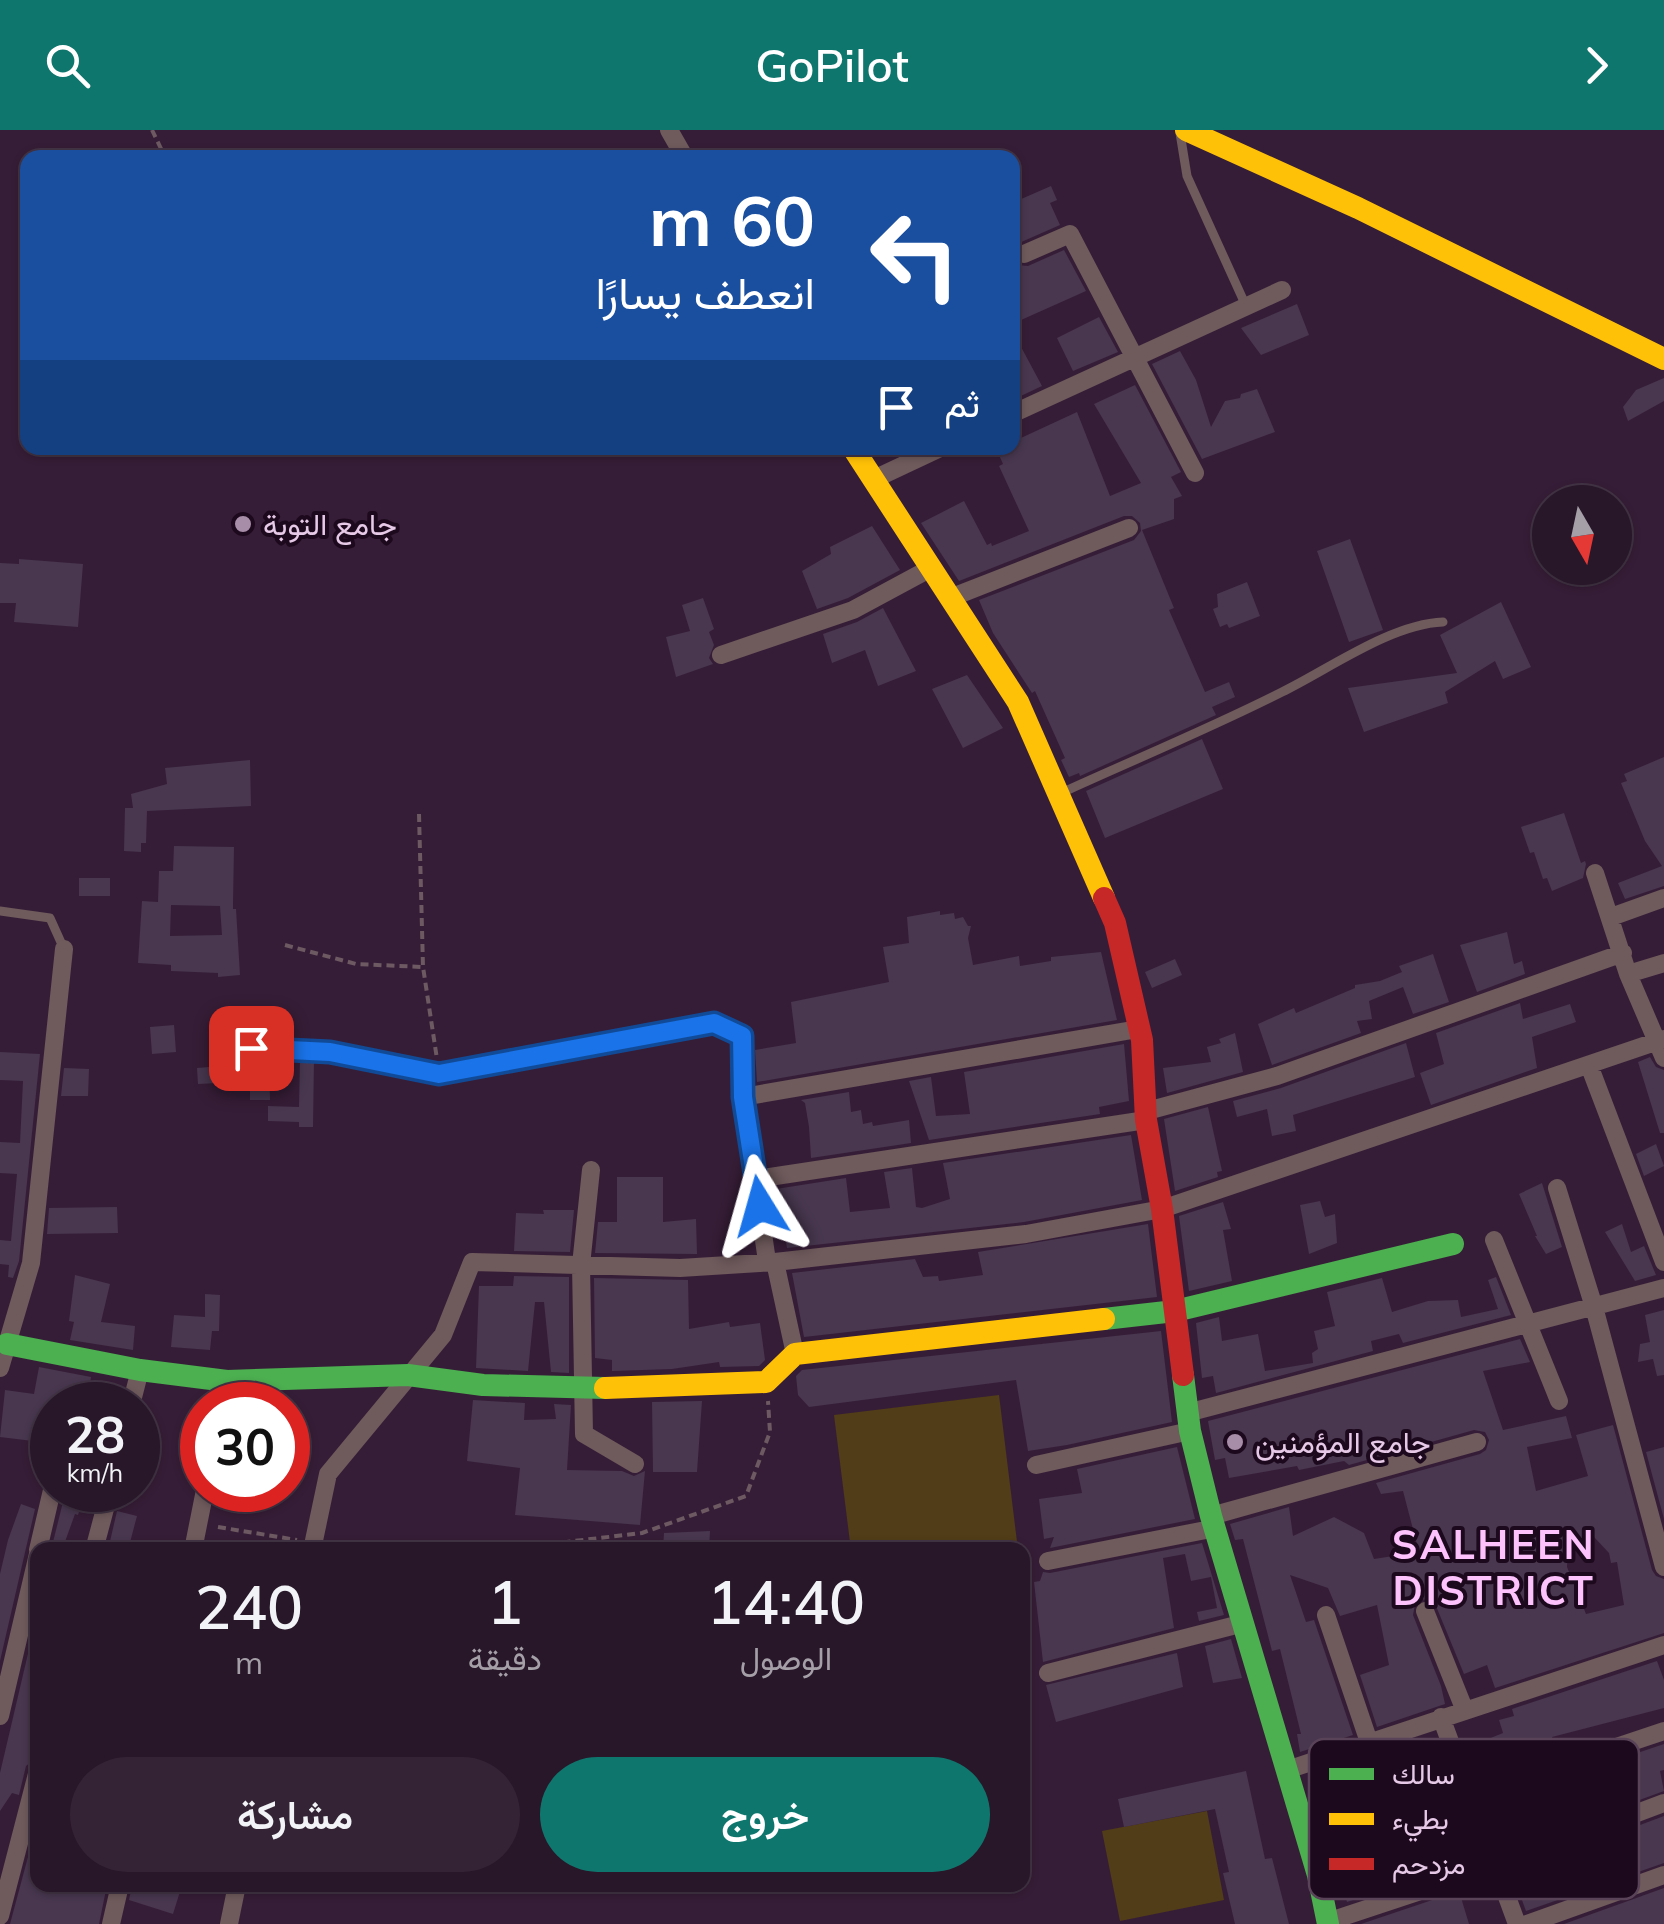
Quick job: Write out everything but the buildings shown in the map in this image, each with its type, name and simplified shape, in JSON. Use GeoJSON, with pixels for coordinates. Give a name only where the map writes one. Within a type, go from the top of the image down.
{"type":"FeatureCollection","features":[{"type":"Feature","properties":{"kind":"street"},"geometry":{"type":"LineString","coordinates":[[1183,130],[1358,208],[1664,359]]}},
{"type":"Feature","properties":{"kind":"street"},"geometry":{"type":"LineString","coordinates":[[1024,254],[1070,234],[1195,473]]}},
{"type":"Feature","properties":{"kind":"street"},"geometry":{"type":"LineString","coordinates":[[1020,410],[1282,290]]}},
{"type":"Feature","properties":{"kind":"street"},"geometry":{"type":"LineString","coordinates":[[857,455],[1018,702],[1114,923],[1138,1029],[1146,1116],[1189,1422],[1213,1522],[1309,1845]]}},
{"type":"Feature","properties":{"kind":"street"},"geometry":{"type":"LineString","coordinates":[[872,480],[925,455]]}},
{"type":"Feature","properties":{"kind":"street"},"geometry":{"type":"LineString","coordinates":[[950,598],[1129,528]]}},
{"type":"Feature","properties":{"kind":"street"},"geometry":{"type":"LineString","coordinates":[[720,656],[852,610],[930,568]]}},
{"type":"Feature","properties":{"kind":"street"},"geometry":{"type":"LineString","coordinates":[[314,1542],[328,1474],[443,1335],[472,1262],[680,1268],[1026,1234],[1162,1209],[1589,1065],[1662,1046],[1628,974],[1595,872]]}},
{"type":"Feature","properties":{"kind":"street"},"geometry":{"type":"LineString","coordinates":[[1611,917],[1664,898]]}},
{"type":"Feature","properties":{"kind":"street"},"geometry":{"type":"LineString","coordinates":[[0,1368],[31,1262],[64,949]]}},
{"type":"Feature","properties":{"kind":"street"},"geometry":{"type":"LineString","coordinates":[[756,1179],[1146,1116],[1277,1076],[1623,953]]}},
{"type":"Feature","properties":{"kind":"street"},"geometry":{"type":"LineString","coordinates":[[1628,974],[1664,963]]}},
{"type":"Feature","properties":{"kind":"street"},"geometry":{"type":"LineString","coordinates":[[743,1097],[1138,1029]]}},
{"type":"Feature","properties":{"kind":"street"},"geometry":{"type":"LineString","coordinates":[[742,1036],[743,1097],[756,1179],[794,1354]]}},
{"type":"Feature","properties":{"kind":"street"},"geometry":{"type":"LineString","coordinates":[[1589,1065],[1664,1262]]}},
{"type":"Feature","properties":{"kind":"street"},"geometry":{"type":"LineString","coordinates":[[591,1170],[581,1265],[580,1389],[584,1434],[634,1464]]}},
{"type":"Feature","properties":{"kind":"street"},"geometry":{"type":"LineString","coordinates":[[1557,1188],[1594,1307],[1664,1567]]}},
{"type":"Feature","properties":{"kind":"street"},"geometry":{"type":"LineString","coordinates":[[1494,1240],[1559,1401]]}},
{"type":"Feature","properties":{"kind":"street"},"geometry":{"type":"LineString","coordinates":[[7,1344],[140,1370],[227,1381],[408,1375],[483,1385],[580,1389],[766,1382],[794,1354],[1175,1311],[1453,1244]]}},
{"type":"Feature","properties":{"kind":"street"},"geometry":{"type":"LineString","coordinates":[[1036,1465],[1664,1288]]}},
{"type":"Feature","properties":{"kind":"street"},"geometry":{"type":"LineString","coordinates":[[137,1382],[140,1370]]}},
{"type":"Feature","properties":{"kind":"street"},"geometry":{"type":"LineString","coordinates":[[1048,1561],[1213,1522],[1477,1442]]}},
{"type":"Feature","properties":{"kind":"street"},"geometry":{"type":"LineString","coordinates":[[40,1542],[47,1512]]}},
{"type":"Feature","properties":{"kind":"street"},"geometry":{"type":"LineString","coordinates":[[96,1542],[104,1512]]}},
{"type":"Feature","properties":{"kind":"street"},"geometry":{"type":"LineString","coordinates":[[194,1542],[200,1512]]}},
{"type":"Feature","properties":{"kind":"street"},"geometry":{"type":"LineString","coordinates":[[0,1716],[30,1587]]}},
{"type":"Feature","properties":{"kind":"street"},"geometry":{"type":"LineString","coordinates":[[1425,1611],[1465,1710]]}},
{"type":"Feature","properties":{"kind":"street"},"geometry":{"type":"LineString","coordinates":[[1326,1614],[1368,1739]]}},
{"type":"Feature","properties":{"kind":"street"},"geometry":{"type":"LineString","coordinates":[[1048,1673],[1244,1622]]}},
{"type":"Feature","properties":{"kind":"street"},"geometry":{"type":"LineString","coordinates":[[1378,1739],[1664,1646]]}},
{"type":"Feature","properties":{"kind":"street"},"geometry":{"type":"LineString","coordinates":[[1441,1718],[1449,1739]]}},
{"type":"Feature","properties":{"kind":"street"},"geometry":{"type":"LineString","coordinates":[[1639,1739],[1664,1731]]}},
{"type":"Feature","properties":{"kind":"street"},"geometry":{"type":"LineString","coordinates":[[1287,1770],[1309,1762]]}},
{"type":"Feature","properties":{"kind":"street"},"geometry":{"type":"LineString","coordinates":[[0,1916],[30,1801]]}},
{"type":"Feature","properties":{"kind":"street"},"geometry":{"type":"LineString","coordinates":[[1639,1812],[1664,1803]]}},
{"type":"Feature","properties":{"kind":"street"},"geometry":{"type":"LineString","coordinates":[[1639,1884],[1664,1875]]}},
{"type":"Feature","properties":{"kind":"street"},"geometry":{"type":"LineString","coordinates":[[112,1924],[119,1892]]}},
{"type":"Feature","properties":{"kind":"street"},"geometry":{"type":"LineString","coordinates":[[229,1924],[236,1892]]}},
{"type":"Feature","properties":{"kind":"street"},"geometry":{"type":"LineString","coordinates":[[1328,1923],[1399,1899]]}},
{"type":"Feature","properties":{"kind":"street"},"geometry":{"type":"LineString","coordinates":[[1508,1899],[1517,1924]]}},
{"type":"Feature","properties":{"kind":"street"},"geometry":{"type":"LineString","coordinates":[[1527,1924],[1597,1899]]}},
{"type":"Feature","properties":{"kind":"lane"},"geometry":{"type":"LineString","coordinates":[[1183,130],[1188,176],[1246,306]]}},
{"type":"Feature","properties":{"kind":"lane"},"geometry":{"type":"LineString","coordinates":[[1058,794],[1281,693],[1424,622],[1443,622]]}},
{"type":"Feature","properties":{"kind":"lane"},"geometry":{"type":"LineString","coordinates":[[0,911],[50,918],[64,949]]}},
{"type":"Feature","properties":{"kind":"lane"},"geometry":{"type":"LineString","coordinates":[[251,1048],[330,1052],[439,1074],[714,1023],[742,1036]]}},
{"type":"Feature","properties":{"kind":"path"},"geometry":{"type":"LineString","coordinates":[[420,814],[423,967],[439,1074]]}},
{"type":"Feature","properties":{"kind":"path"},"geometry":{"type":"LineString","coordinates":[[285,945],[356,964],[423,967]]}},
{"type":"Feature","properties":{"kind":"path"},"geometry":{"type":"LineString","coordinates":[[562,1542],[642,1532],[746,1496],[770,1432],[766,1382]]}},
{"type":"Feature","properties":{"kind":"shaded area"},"geometry":{"type":"Polygon","coordinates":[[[999,1395],[1017,1542],[850,1542],[834,1415],[999,1395]]]}},
{"type":"Feature","properties":{"kind":"shaded area"},"geometry":{"type":"Polygon","coordinates":[[[1207,1811],[1224,1900],[1120,1921],[1102,1831],[1207,1811]]]}},
{"type":"Feature","properties":{"kind":"traffic: fast"},"geometry":{"type":"LineString","coordinates":[[1104,1319],[1175,1311],[1453,1244]]}},
{"type":"Feature","properties":{"kind":"traffic: fast"},"geometry":{"type":"LineString","coordinates":[[7,1344],[140,1370],[227,1381],[408,1375],[483,1385],[605,1388]]}},
{"type":"Feature","properties":{"kind":"traffic: fast"},"geometry":{"type":"LineString","coordinates":[[1183,1375],[1190,1431],[1211,1516],[1309,1845]]}},
{"type":"Feature","properties":{"kind":"traffic: fast"},"geometry":{"type":"LineString","coordinates":[[1323,1899],[1328,1924]]}},
{"type":"Feature","properties":{"kind":"traffic: slow"},"geometry":{"type":"LineString","coordinates":[[1186,130],[1358,208],[1664,359]]}},
{"type":"Feature","properties":{"kind":"traffic: slow"},"geometry":{"type":"LineString","coordinates":[[858,455],[1018,702],[1104,898]]}},
{"type":"Feature","properties":{"kind":"traffic: slow"},"geometry":{"type":"LineString","coordinates":[[605,1388],[766,1382],[795,1354],[1104,1319]]}},
{"type":"Feature","properties":{"kind":"traffic: jam"},"geometry":{"type":"LineString","coordinates":[[1104,898],[1115,923],[1142,1040],[1146,1120],[1162,1209],[1183,1375]]}},
{"type":"Feature","properties":{"kind":"place","name":"جامع التوبة"},"geometry":{"type":"Point","coordinates":[243,524]}},
{"type":"Feature","properties":{"kind":"place","name":"جامع المؤمنين"},"geometry":{"type":"Point","coordinates":[1235,1442]}},
{"type":"Feature","properties":{"kind":"district","name":"SALHEEN DISTRICT"},"geometry":{"type":"Point","coordinates":[1494,1567]}},
{"type":"Feature","properties":{"kind":"route"},"geometry":{"type":"LineString","coordinates":[[251,1048],[330,1052],[439,1074],[714,1023],[742,1036],[743,1097],[760,1206]]}}]}
